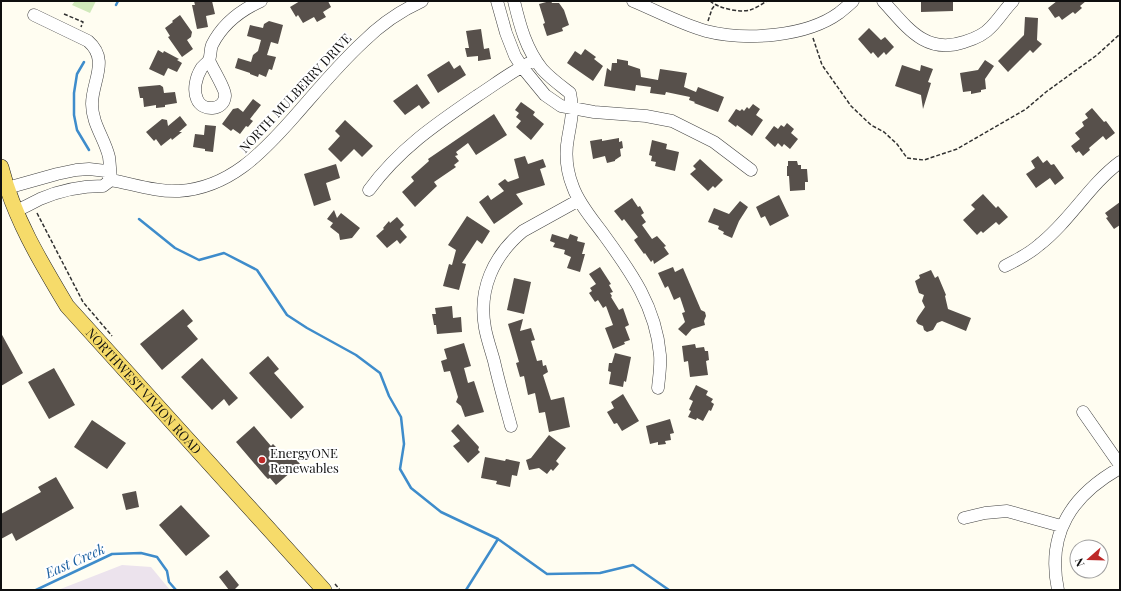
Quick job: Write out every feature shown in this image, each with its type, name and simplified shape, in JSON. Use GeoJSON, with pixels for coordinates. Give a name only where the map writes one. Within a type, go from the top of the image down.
{"type":"FeatureCollection","features":[{"type":"Feature","properties":{"kind":"main road","name":"NORTHWEST VIVION ROAD"},"geometry":{"type":"LineString","coordinates":[[1,167],[15,211],[34,251],[67,306],[324,590]]}},
{"type":"Feature","properties":{"kind":"street"},"geometry":{"type":"LineString","coordinates":[[208,60],[211,47],[224,28],[243,11],[261,1]]}},
{"type":"Feature","properties":{"kind":"street","name":"NORTH MULBERRY DRIVE"},"geometry":{"type":"LineString","coordinates":[[15,211],[72,188],[103,186],[111,180],[161,190],[180,191],[207,185],[231,175],[245,166],[273,140],[353,52],[373,33],[395,16],[422,1]]}},
{"type":"Feature","properties":{"kind":"street"},"geometry":{"type":"LineString","coordinates":[[497,1],[510,47],[522,67],[545,96],[561,106],[594,112],[646,116],[672,121],[714,142],[751,170]]}},
{"type":"Feature","properties":{"kind":"street"},"geometry":{"type":"LineString","coordinates":[[514,1],[522,31],[536,60],[543,70],[570,93],[573,107],[568,139],[569,174],[579,200],[635,279],[645,298],[653,319],[658,340],[660,367],[658,388]]}},
{"type":"Feature","properties":{"kind":"street"},"geometry":{"type":"LineString","coordinates":[[633,1],[705,30],[729,35],[760,37],[790,32],[819,24],[839,13],[853,1]]}},
{"type":"Feature","properties":{"kind":"street"},"geometry":{"type":"LineString","coordinates":[[883,1],[912,32],[924,41],[936,45],[953,46],[982,35],[992,27],[1013,1]]}},
{"type":"Feature","properties":{"kind":"street"},"geometry":{"type":"LineString","coordinates":[[34,15],[88,41],[93,46],[100,62],[92,103],[93,114],[109,156],[111,180]]}},
{"type":"Feature","properties":{"kind":"street"},"geometry":{"type":"LineString","coordinates":[[369,190],[396,158],[421,136],[443,119],[522,67],[536,60]]}},
{"type":"Feature","properties":{"kind":"street"},"geometry":{"type":"LineString","coordinates":[[1005,266],[1040,245],[1058,228],[1108,171],[1120,162]]}},
{"type":"Feature","properties":{"kind":"street","name":"NORTH MULBERRY DRIVE"},"geometry":{"type":"LineString","coordinates":[[7,188],[57,174],[89,169],[106,171],[111,180]]}},
{"type":"Feature","properties":{"kind":"street"},"geometry":{"type":"LineString","coordinates":[[511,426],[485,328],[483,308],[486,284],[500,255],[516,237],[579,200]]}},
{"type":"Feature","properties":{"kind":"street"},"geometry":{"type":"LineString","coordinates":[[1058,590],[1055,575],[1057,544],[1061,526],[1080,498],[1094,484],[1120,466],[1083,412]]}},
{"type":"Feature","properties":{"kind":"street"},"geometry":{"type":"LineString","coordinates":[[964,518],[985,512],[1007,511],[1061,526]]}},
{"type":"Feature","properties":{"kind":"path"},"geometry":{"type":"LineString","coordinates":[[710,1],[720,7],[744,10],[750,9],[767,1]]}},
{"type":"Feature","properties":{"kind":"path"},"geometry":{"type":"LineString","coordinates":[[708,21],[715,5]]}},
{"type":"Feature","properties":{"kind":"path"},"geometry":{"type":"LineString","coordinates":[[64,14],[83,22],[77,36]]}},
{"type":"Feature","properties":{"kind":"path"},"geometry":{"type":"LineString","coordinates":[[813,37],[822,65],[851,106],[871,125],[884,132],[897,144],[907,158],[924,160],[957,149],[1026,109],[1046,92],[1097,55],[1120,34]]}},
{"type":"Feature","properties":{"kind":"path"},"geometry":{"type":"LineString","coordinates":[[33,203],[39,219],[83,302],[112,336]]}},
{"type":"Feature","properties":{"kind":"shaded area"},"geometry":{"type":"Polygon","coordinates":[[[122,565],[151,567],[170,590],[58,590],[122,565]]]}},
{"type":"Feature","properties":{"kind":"green space"},"geometry":{"type":"Polygon","coordinates":[[[75,1],[96,1],[90,13],[72,5],[75,1]]]}},
{"type":"Feature","properties":{"kind":"building"},"geometry":{"type":"Polygon","coordinates":[[[194,1],[212,1],[215,14],[206,16],[208,27],[197,29],[192,5],[195,5],[194,1]]]}},
{"type":"Feature","properties":{"kind":"building"},"geometry":{"type":"Polygon","coordinates":[[[300,1],[328,1],[331,7],[323,12],[326,17],[317,22],[314,17],[303,23],[298,15],[296,17],[290,7],[300,1]]]}},
{"type":"Feature","properties":{"kind":"building"},"geometry":{"type":"Polygon","coordinates":[[[551,1],[552,3],[559,3],[564,10],[569,25],[562,28],[563,31],[547,36],[543,24],[545,23],[539,4],[551,1]]]}},
{"type":"Feature","properties":{"kind":"building"},"geometry":{"type":"Polygon","coordinates":[[[921,1],[953,1],[953,11],[921,12],[921,1]]]}},
{"type":"Feature","properties":{"kind":"building"},"geometry":{"type":"Polygon","coordinates":[[[1057,1],[1086,1],[1080,6],[1082,8],[1075,14],[1073,12],[1062,20],[1059,16],[1055,18],[1048,8],[1057,1]]]}},
{"type":"Feature","properties":{"kind":"building"},"geometry":{"type":"Polygon","coordinates":[[[180,15],[192,32],[191,37],[187,40],[193,49],[182,57],[168,37],[170,36],[165,28],[180,15]]]}},
{"type":"Feature","properties":{"kind":"building"},"geometry":{"type":"Polygon","coordinates":[[[1025,17],[1038,18],[1037,40],[1042,44],[1033,53],[1030,50],[1008,72],[998,61],[1024,35],[1025,17]]]}},
{"type":"Feature","properties":{"kind":"building"},"geometry":{"type":"Polygon","coordinates":[[[269,21],[283,25],[278,44],[271,42],[267,55],[276,57],[272,70],[269,69],[266,77],[259,74],[258,77],[235,68],[238,58],[251,62],[253,55],[258,51],[261,40],[247,36],[250,25],[263,28],[264,24],[269,21]]]}},
{"type":"Feature","properties":{"kind":"building"},"geometry":{"type":"Polygon","coordinates":[[[869,28],[881,40],[885,37],[894,47],[886,55],[884,52],[878,58],[873,52],[871,54],[858,39],[869,28]]]}},
{"type":"Feature","properties":{"kind":"building"},"geometry":{"type":"Polygon","coordinates":[[[481,29],[484,49],[489,48],[491,59],[478,61],[478,56],[467,57],[465,48],[469,48],[466,31],[481,29]]]}},
{"type":"Feature","properties":{"kind":"building"},"geometry":{"type":"Polygon","coordinates":[[[585,49],[596,57],[594,59],[603,66],[593,81],[567,63],[575,51],[581,55],[585,49]]]}},
{"type":"Feature","properties":{"kind":"building"},"geometry":{"type":"Polygon","coordinates":[[[158,50],[163,53],[164,51],[179,59],[177,60],[182,63],[177,72],[168,68],[164,76],[149,69],[158,50]]]}},
{"type":"Feature","properties":{"kind":"building"},"geometry":{"type":"Polygon","coordinates":[[[617,59],[628,61],[628,65],[640,69],[641,77],[658,80],[660,69],[687,73],[684,87],[696,92],[698,87],[724,97],[718,112],[694,103],[695,102],[689,100],[690,97],[666,92],[665,95],[650,93],[651,87],[636,85],[635,91],[604,86],[607,68],[611,71],[612,63],[617,63],[617,59]]]}},
{"type":"Feature","properties":{"kind":"building"},"geometry":{"type":"Polygon","coordinates":[[[985,60],[994,66],[985,79],[986,89],[981,90],[981,92],[971,94],[971,91],[963,92],[960,73],[978,70],[985,60]]]}},
{"type":"Feature","properties":{"kind":"building"},"geometry":{"type":"Polygon","coordinates":[[[449,61],[454,69],[460,65],[466,75],[438,93],[427,75],[449,61]]]}},
{"type":"Feature","properties":{"kind":"building"},"geometry":{"type":"Polygon","coordinates":[[[902,65],[920,71],[921,65],[933,69],[928,82],[931,83],[923,109],[921,95],[895,86],[902,65]]]}},
{"type":"Feature","properties":{"kind":"building"},"geometry":{"type":"Polygon","coordinates":[[[417,84],[430,103],[422,109],[419,105],[405,115],[393,101],[417,84]]]}},
{"type":"Feature","properties":{"kind":"building"},"geometry":{"type":"Polygon","coordinates":[[[160,85],[163,87],[164,93],[175,92],[177,103],[165,105],[165,107],[156,108],[156,105],[144,107],[143,98],[140,98],[138,87],[160,85]]]}},
{"type":"Feature","properties":{"kind":"building"},"geometry":{"type":"Polygon","coordinates":[[[253,99],[261,105],[250,119],[253,121],[248,127],[246,126],[240,134],[233,129],[231,131],[222,124],[233,109],[238,108],[243,112],[253,99]]]}},
{"type":"Feature","properties":{"kind":"building"},"geometry":{"type":"Polygon","coordinates":[[[521,102],[535,112],[533,115],[544,124],[531,140],[516,127],[521,121],[516,117],[519,113],[515,110],[521,102]]]}},
{"type":"Feature","properties":{"kind":"building"},"geometry":{"type":"Polygon","coordinates":[[[753,104],[760,109],[756,115],[763,120],[752,136],[737,125],[736,127],[728,121],[736,109],[740,111],[742,109],[744,111],[747,107],[749,109],[753,104]]]}},
{"type":"Feature","properties":{"kind":"building"},"geometry":{"type":"Polygon","coordinates":[[[1092,108],[1104,122],[1106,121],[1115,133],[1106,140],[1103,136],[1089,148],[1090,150],[1083,156],[1079,151],[1076,153],[1071,146],[1080,139],[1075,133],[1084,126],[1082,122],[1088,118],[1085,114],[1092,108]]]}},
{"type":"Feature","properties":{"kind":"building"},"geometry":{"type":"Polygon","coordinates":[[[494,114],[507,135],[476,155],[468,143],[456,152],[458,155],[455,156],[459,161],[454,165],[456,167],[434,182],[437,186],[415,207],[402,192],[414,181],[411,177],[429,161],[428,159],[494,114]]]}},
{"type":"Feature","properties":{"kind":"building"},"geometry":{"type":"Polygon","coordinates":[[[180,116],[187,125],[179,132],[182,132],[161,146],[156,139],[154,141],[146,132],[162,119],[167,120],[168,126],[180,116]]]}},
{"type":"Feature","properties":{"kind":"building"},"geometry":{"type":"Polygon","coordinates":[[[345,120],[373,146],[362,157],[354,149],[341,162],[328,149],[340,136],[335,131],[345,120]]]}},
{"type":"Feature","properties":{"kind":"building"},"geometry":{"type":"Polygon","coordinates":[[[787,123],[794,129],[791,133],[798,139],[790,149],[784,144],[782,147],[778,143],[775,147],[765,138],[774,126],[778,129],[781,125],[784,127],[787,123]]]}},
{"type":"Feature","properties":{"kind":"building"},"geometry":{"type":"Polygon","coordinates":[[[205,125],[216,126],[213,152],[193,147],[195,134],[204,135],[205,125]]]}},
{"type":"Feature","properties":{"kind":"building"},"geometry":{"type":"Polygon","coordinates":[[[619,138],[619,142],[622,141],[623,148],[620,149],[621,156],[615,161],[607,163],[605,156],[593,159],[590,141],[602,139],[602,141],[619,138]]]}},
{"type":"Feature","properties":{"kind":"building"},"geometry":{"type":"Polygon","coordinates":[[[652,140],[667,144],[666,149],[679,152],[675,171],[655,166],[656,162],[651,161],[652,156],[649,155],[652,140]]]}},
{"type":"Feature","properties":{"kind":"building"},"geometry":{"type":"Polygon","coordinates":[[[525,156],[528,164],[543,159],[546,167],[540,169],[545,185],[516,194],[523,204],[494,224],[479,202],[488,195],[491,200],[504,191],[498,184],[505,179],[508,182],[519,178],[514,159],[525,156]]]}},
{"type":"Feature","properties":{"kind":"building"},"geometry":{"type":"Polygon","coordinates":[[[1038,156],[1043,163],[1047,160],[1051,165],[1054,164],[1064,178],[1055,185],[1050,178],[1036,188],[1026,174],[1035,168],[1031,161],[1038,156]]]}},
{"type":"Feature","properties":{"kind":"building"},"geometry":{"type":"Polygon","coordinates":[[[700,159],[723,180],[715,188],[713,186],[708,191],[690,174],[696,169],[693,166],[700,159]]]}},
{"type":"Feature","properties":{"kind":"building"},"geometry":{"type":"Polygon","coordinates":[[[788,161],[797,161],[798,165],[801,165],[801,169],[807,169],[808,182],[805,182],[805,190],[790,191],[789,176],[787,176],[788,161]]]}},
{"type":"Feature","properties":{"kind":"building"},"geometry":{"type":"Polygon","coordinates":[[[336,164],[340,178],[326,183],[331,200],[314,206],[304,174],[336,164]]]}},
{"type":"Feature","properties":{"kind":"building"},"geometry":{"type":"Polygon","coordinates":[[[983,194],[996,208],[998,206],[1008,217],[999,225],[996,222],[983,233],[981,231],[977,235],[963,220],[975,209],[971,205],[983,194]]]}},
{"type":"Feature","properties":{"kind":"building"},"geometry":{"type":"Polygon","coordinates":[[[779,195],[789,216],[770,226],[765,216],[761,218],[756,207],[779,195]]]}},
{"type":"Feature","properties":{"kind":"building"},"geometry":{"type":"Polygon","coordinates":[[[632,198],[638,207],[640,206],[644,213],[641,215],[646,222],[642,225],[652,239],[657,236],[666,246],[664,247],[669,254],[654,264],[653,260],[651,262],[634,240],[638,237],[624,219],[622,221],[614,211],[632,198]]]}},
{"type":"Feature","properties":{"kind":"building"},"geometry":{"type":"Polygon","coordinates":[[[740,201],[748,207],[739,221],[732,238],[723,234],[724,232],[718,229],[719,226],[708,222],[714,208],[729,214],[740,201]]]}},
{"type":"Feature","properties":{"kind":"building"},"geometry":{"type":"Polygon","coordinates":[[[1120,202],[1120,225],[1114,229],[1106,218],[1108,217],[1105,213],[1120,202]]]}},
{"type":"Feature","properties":{"kind":"building"},"geometry":{"type":"Polygon","coordinates":[[[334,210],[337,218],[341,213],[360,228],[352,238],[340,240],[339,234],[330,227],[333,223],[327,219],[334,210]]]}},
{"type":"Feature","properties":{"kind":"building"},"geometry":{"type":"Polygon","coordinates":[[[467,216],[490,231],[482,244],[477,240],[462,263],[466,264],[459,290],[443,286],[449,264],[452,265],[456,250],[448,245],[467,216]]]}},
{"type":"Feature","properties":{"kind":"building"},"geometry":{"type":"Polygon","coordinates":[[[397,217],[404,225],[400,229],[407,237],[400,244],[397,240],[387,248],[376,236],[384,229],[383,228],[389,221],[390,223],[397,217]]]}},
{"type":"Feature","properties":{"kind":"building"},"geometry":{"type":"Polygon","coordinates":[[[552,234],[568,239],[570,234],[578,237],[577,241],[585,243],[582,254],[585,254],[580,272],[567,268],[571,257],[564,254],[565,250],[553,247],[555,243],[550,241],[552,234]]]}},
{"type":"Feature","properties":{"kind":"building"},"geometry":{"type":"Polygon","coordinates":[[[600,267],[611,284],[609,285],[613,292],[610,293],[612,296],[611,297],[619,310],[623,308],[629,325],[625,327],[630,340],[613,349],[605,328],[613,325],[606,306],[603,308],[598,300],[595,302],[589,293],[592,291],[590,288],[596,284],[589,274],[600,267]]]}},
{"type":"Feature","properties":{"kind":"building"},"geometry":{"type":"Polygon","coordinates":[[[673,267],[675,272],[683,268],[701,310],[705,312],[706,316],[704,321],[705,325],[692,329],[686,336],[678,329],[685,322],[682,313],[685,312],[680,297],[674,300],[668,286],[665,288],[658,273],[673,267]]]}},
{"type":"Feature","properties":{"kind":"building"},"geometry":{"type":"Polygon","coordinates":[[[931,270],[935,278],[938,276],[946,295],[948,309],[971,318],[966,331],[942,321],[937,323],[933,330],[927,332],[924,330],[923,326],[918,324],[916,321],[925,307],[922,301],[924,295],[919,293],[915,281],[920,278],[919,275],[931,270]]]}},
{"type":"Feature","properties":{"kind":"building"},"geometry":{"type":"Polygon","coordinates":[[[514,278],[531,282],[524,314],[507,310],[514,278]]]}},
{"type":"Feature","properties":{"kind":"building"},"geometry":{"type":"Polygon","coordinates":[[[452,306],[453,318],[461,317],[462,332],[437,334],[436,325],[434,325],[432,314],[436,314],[435,308],[452,306]]]}},
{"type":"Feature","properties":{"kind":"building"},"geometry":{"type":"Polygon","coordinates":[[[183,309],[193,321],[187,326],[198,339],[162,370],[140,344],[183,309]]]}},
{"type":"Feature","properties":{"kind":"building"},"geometry":{"type":"Polygon","coordinates":[[[523,319],[520,331],[531,328],[535,340],[531,341],[537,361],[542,360],[543,366],[546,365],[548,372],[543,375],[551,400],[564,397],[570,427],[549,432],[545,412],[539,413],[535,393],[528,395],[524,376],[520,377],[516,363],[519,362],[508,324],[523,319]]]}},
{"type":"Feature","properties":{"kind":"building"},"geometry":{"type":"Polygon","coordinates":[[[1,333],[23,373],[1,386],[1,333]]]}},
{"type":"Feature","properties":{"kind":"building"},"geometry":{"type":"Polygon","coordinates":[[[464,343],[471,366],[464,368],[468,383],[474,381],[484,412],[465,417],[461,406],[456,402],[458,397],[450,371],[444,372],[441,361],[447,359],[444,349],[464,343]]]}},
{"type":"Feature","properties":{"kind":"building"},"geometry":{"type":"Polygon","coordinates":[[[695,344],[696,348],[704,347],[705,351],[708,351],[709,360],[706,361],[708,375],[690,377],[688,361],[684,362],[682,346],[695,344]]]}},
{"type":"Feature","properties":{"kind":"building"},"geometry":{"type":"Polygon","coordinates":[[[615,353],[631,357],[626,382],[624,381],[623,387],[609,384],[611,372],[608,371],[609,363],[612,363],[615,353]]]}},
{"type":"Feature","properties":{"kind":"building"},"geometry":{"type":"Polygon","coordinates":[[[268,356],[279,369],[274,373],[304,407],[291,419],[249,373],[268,356]]]}},
{"type":"Feature","properties":{"kind":"building"},"geometry":{"type":"Polygon","coordinates":[[[202,358],[238,398],[229,406],[224,399],[212,410],[181,377],[202,358]]]}},
{"type":"Feature","properties":{"kind":"building"},"geometry":{"type":"Polygon","coordinates":[[[54,368],[75,405],[49,419],[28,382],[54,368]]]}},
{"type":"Feature","properties":{"kind":"building"},"geometry":{"type":"Polygon","coordinates":[[[696,385],[708,391],[706,395],[713,399],[711,402],[714,404],[711,411],[709,410],[703,421],[697,418],[696,420],[688,417],[693,401],[689,399],[696,385]]]}},
{"type":"Feature","properties":{"kind":"building"},"geometry":{"type":"Polygon","coordinates":[[[623,394],[639,421],[622,431],[617,423],[614,424],[607,412],[614,408],[611,402],[623,394]]]}},
{"type":"Feature","properties":{"kind":"building"},"geometry":{"type":"Polygon","coordinates":[[[670,419],[674,433],[670,434],[671,440],[665,441],[666,444],[658,445],[658,442],[650,444],[646,426],[670,419]]]}},
{"type":"Feature","properties":{"kind":"building"},"geometry":{"type":"Polygon","coordinates":[[[92,420],[126,443],[107,469],[74,447],[92,420]]]}},
{"type":"Feature","properties":{"kind":"building"},"geometry":{"type":"Polygon","coordinates":[[[458,424],[479,447],[478,450],[480,452],[468,463],[453,446],[460,441],[451,431],[458,424]]]}},
{"type":"Feature","properties":{"kind":"building"},"geometry":{"type":"Polygon","coordinates":[[[254,426],[271,446],[273,444],[285,456],[290,452],[300,464],[276,485],[270,478],[268,479],[265,476],[236,442],[254,426]]]}},
{"type":"Feature","properties":{"kind":"building"},"geometry":{"type":"Polygon","coordinates":[[[549,435],[566,448],[556,461],[559,464],[553,471],[551,469],[547,474],[539,468],[529,470],[526,460],[531,458],[549,435]]]}},
{"type":"Feature","properties":{"kind":"building"},"geometry":{"type":"Polygon","coordinates":[[[485,457],[520,462],[517,476],[512,475],[510,487],[496,484],[497,481],[481,478],[485,457]]]}},
{"type":"Feature","properties":{"kind":"building"},"geometry":{"type":"Polygon","coordinates":[[[56,477],[74,508],[16,541],[12,533],[1,539],[1,514],[41,492],[38,487],[56,477]]]}},
{"type":"Feature","properties":{"kind":"building"},"geometry":{"type":"Polygon","coordinates":[[[136,491],[139,507],[126,510],[122,494],[136,491]]]}},
{"type":"Feature","properties":{"kind":"building"},"geometry":{"type":"Polygon","coordinates":[[[181,505],[210,536],[186,556],[159,525],[181,505]]]}},
{"type":"Feature","properties":{"kind":"building"},"geometry":{"type":"Polygon","coordinates":[[[227,570],[239,585],[234,590],[229,590],[219,577],[227,570]]]}},
{"type":"Feature","properties":{"kind":"waterway"},"geometry":{"type":"LineString","coordinates":[[116,5],[118,1]]}},
{"type":"Feature","properties":{"kind":"waterway"},"geometry":{"type":"LineString","coordinates":[[84,62],[77,74],[74,93],[74,115],[77,130],[89,150]]}},
{"type":"Feature","properties":{"kind":"waterway"},"geometry":{"type":"LineString","coordinates":[[139,219],[175,248],[199,260],[224,253],[257,270],[287,315],[307,328],[356,355],[380,373],[389,396],[401,417],[404,444],[400,469],[411,488],[441,512],[498,539]]}},
{"type":"Feature","properties":{"kind":"waterway","name":"East Creek"},"geometry":{"type":"LineString","coordinates":[[466,590],[498,539],[547,574],[600,573],[633,565],[669,590]]}},
{"type":"Feature","properties":{"kind":"waterway","name":"East Creek"},"geometry":{"type":"LineString","coordinates":[[36,590],[112,554],[141,553],[157,557],[167,571],[169,582],[176,590]]}},
{"type":"Feature","properties":{"kind":"place","name":"EnergyONE Renewables"},"geometry":{"type":"Point","coordinates":[262,460]}}]}
